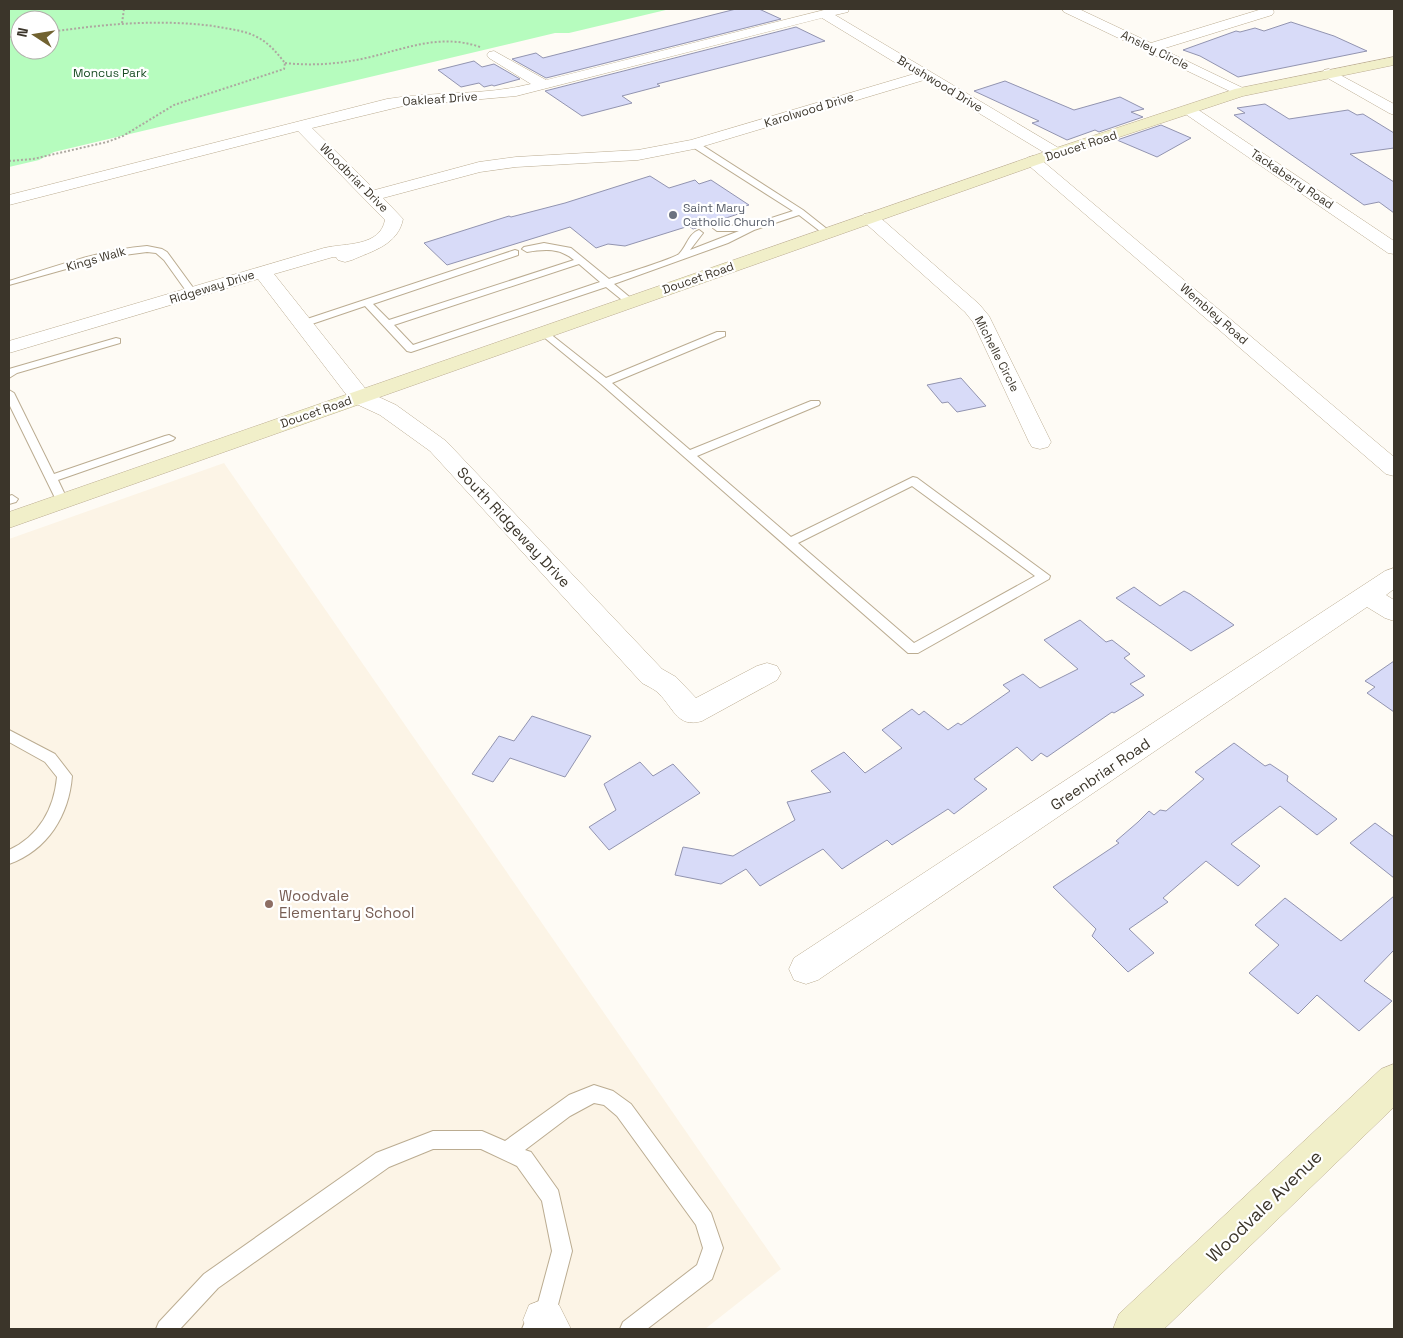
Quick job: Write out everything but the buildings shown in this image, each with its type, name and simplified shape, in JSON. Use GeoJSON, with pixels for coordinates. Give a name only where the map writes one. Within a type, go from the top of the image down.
{"type":"FeatureCollection","features":[{"type":"Feature","properties":{"kind":"street","name":"Oakleaf Drive"},"geometry":{"type":"LineString","coordinates":[[9,200],[411,100],[492,96],[544,86],[843,9]]}},
{"type":"Feature","properties":{"kind":"street","name":"Ansley Circle"},"geometry":{"type":"LineString","coordinates":[[1069,9],[1240,92]]}},
{"type":"Feature","properties":{"kind":"street"},"geometry":{"type":"LineString","coordinates":[[1150,48],[1267,12]]}},
{"type":"Feature","properties":{"kind":"street","name":"Brushwood Drive"},"geometry":{"type":"LineString","coordinates":[[824,14],[1056,153]]}},
{"type":"Feature","properties":{"kind":"street"},"geometry":{"type":"LineString","coordinates":[[494,55],[544,86]]}},
{"type":"Feature","properties":{"kind":"street","name":"Doucet Road"},"geometry":{"type":"LineString","coordinates":[[9,520],[1056,153],[1240,92],[1394,61]]}},
{"type":"Feature","properties":{"kind":"street"},"geometry":{"type":"LineString","coordinates":[[1329,73],[1394,110]]}},
{"type":"Feature","properties":{"kind":"street","name":"Karolwood Drive"},"geometry":{"type":"LineString","coordinates":[[373,196],[479,167],[507,157],[544,150],[694,144],[925,75]]}},
{"type":"Feature","properties":{"kind":"street","name":"Tackaberry Road"},"geometry":{"type":"LineString","coordinates":[[1189,110],[1394,249]]}},
{"type":"Feature","properties":{"kind":"street","name":"Woodbriar Drive"},"geometry":{"type":"LineString","coordinates":[[265,276],[331,252],[362,248],[383,238],[394,225],[394,219],[390,213],[301,126]]}},
{"type":"Feature","properties":{"kind":"street","name":"Wembley Road"},"geometry":{"type":"LineString","coordinates":[[1033,161],[1394,469]]}},
{"type":"Feature","properties":{"kind":"street","name":"Michelle Circle"},"geometry":{"type":"LineString","coordinates":[[870,218],[972,308],[982,320],[1040,442]]}},
{"type":"Feature","properties":{"kind":"street","name":"Ridgeway Drive"},"geometry":{"type":"LineString","coordinates":[[9,347],[192,293],[265,276],[360,397]]}},
{"type":"Feature","properties":{"kind":"street","name":"South Ridgeway Drive"},"geometry":{"type":"LineString","coordinates":[[360,397],[388,410],[438,446],[652,676],[666,684],[692,712],[767,673]]}},
{"type":"Feature","properties":{"kind":"street","name":"Greenbriar Road"},"geometry":{"type":"LineString","coordinates":[[806,969],[1394,578]]}},
{"type":"Feature","properties":{"kind":"street"},"geometry":{"type":"LineString","coordinates":[[1368,596],[1394,612]]}},
{"type":"Feature","properties":{"kind":"street","name":"Woodvale Avenue"},"geometry":{"type":"LineString","coordinates":[[1134,1329],[1394,1082]]}},
{"type":"Feature","properties":{"kind":"lane"},"geometry":{"type":"LineString","coordinates":[[694,144],[800,212],[828,233]]}},
{"type":"Feature","properties":{"kind":"lane"},"geometry":{"type":"LineString","coordinates":[[366,303],[411,349],[607,283],[725,241],[751,228],[800,212]]}},
{"type":"Feature","properties":{"kind":"lane"},"geometry":{"type":"LineString","coordinates":[[717,228],[751,228]]}},
{"type":"Feature","properties":{"kind":"lane"},"geometry":{"type":"LineString","coordinates":[[682,256],[694,237],[699,233]]}},
{"type":"Feature","properties":{"kind":"lane"},"geometry":{"type":"LineString","coordinates":[[527,249],[544,246],[568,250],[630,302]]}},
{"type":"Feature","properties":{"kind":"lane","name":"Kings Walk"},"geometry":{"type":"LineString","coordinates":[[11,283],[121,251],[145,248],[164,254],[192,293]]}},
{"type":"Feature","properties":{"kind":"lane"},"geometry":{"type":"LineString","coordinates":[[302,324],[515,253]]}},
{"type":"Feature","properties":{"kind":"lane"},"geometry":{"type":"LineString","coordinates":[[387,324],[580,261]]}},
{"type":"Feature","properties":{"kind":"lane"},"geometry":{"type":"LineString","coordinates":[[544,332],[605,382],[689,455],[790,543],[913,650],[1044,576],[913,481],[790,543]]}},
{"type":"Feature","properties":{"kind":"lane"},"geometry":{"type":"LineString","coordinates":[[605,382],[721,334]]}},
{"type":"Feature","properties":{"kind":"lane"},"geometry":{"type":"LineString","coordinates":[[9,374],[116,341]]}},
{"type":"Feature","properties":{"kind":"lane"},"geometry":{"type":"LineString","coordinates":[[9,393],[62,501]]}},
{"type":"Feature","properties":{"kind":"lane"},"geometry":{"type":"LineString","coordinates":[[689,455],[815,403]]}},
{"type":"Feature","properties":{"kind":"lane"},"geometry":{"type":"LineString","coordinates":[[50,479],[169,438]]}},
{"type":"Feature","properties":{"kind":"lane"},"geometry":{"type":"LineString","coordinates":[[9,735],[50,758],[65,776],[62,800],[53,820],[35,840],[9,857]]}},
{"type":"Feature","properties":{"kind":"lane"},"geometry":{"type":"LineString","coordinates":[[507,1152],[571,1104],[593,1093],[610,1097],[624,1110],[704,1220],[713,1248],[705,1272],[630,1329]]}},
{"type":"Feature","properties":{"kind":"lane"},"geometry":{"type":"LineString","coordinates":[[166,1329],[211,1281],[383,1160],[433,1140],[482,1140],[524,1159],[552,1198],[562,1251],[542,1326]]}},
{"type":"Feature","properties":{"kind":"path"},"geometry":{"type":"LineString","coordinates":[[122,23],[124,9]]}},
{"type":"Feature","properties":{"kind":"path"},"geometry":{"type":"LineString","coordinates":[[60,31],[122,23],[177,21],[238,30],[260,39],[274,50],[285,63],[298,65]]}},
{"type":"Feature","properties":{"kind":"path"},"geometry":{"type":"LineString","coordinates":[[9,161],[33,159],[106,142],[123,136],[174,104],[298,65],[353,61],[410,46],[447,39],[474,44],[494,55]]}},
{"type":"Feature","properties":{"kind":"path"},"geometry":{"type":"LineString","coordinates":[[284,69],[285,63]]}},
{"type":"Feature","properties":{"kind":"shaded area","name":"Woodvale Elementary School"},"geometry":{"type":"Polygon","coordinates":[[[224,463],[781,1269],[705,1329],[9,1329],[9,539],[224,463]]]}},
{"type":"Feature","properties":{"kind":"green space","name":"Moncus Park"},"geometry":{"type":"Polygon","coordinates":[[[9,9],[670,9],[569,33],[555,33],[54,152],[39,160],[9,167],[9,9]]]}},
{"type":"Feature","properties":{"kind":"place","name":"Saint Mary Catholic Church"},"geometry":{"type":"Point","coordinates":[673,215]}},
{"type":"Feature","properties":{"kind":"place","name":"Woodvale Elementary School"},"geometry":{"type":"Point","coordinates":[269,904]}}]}
